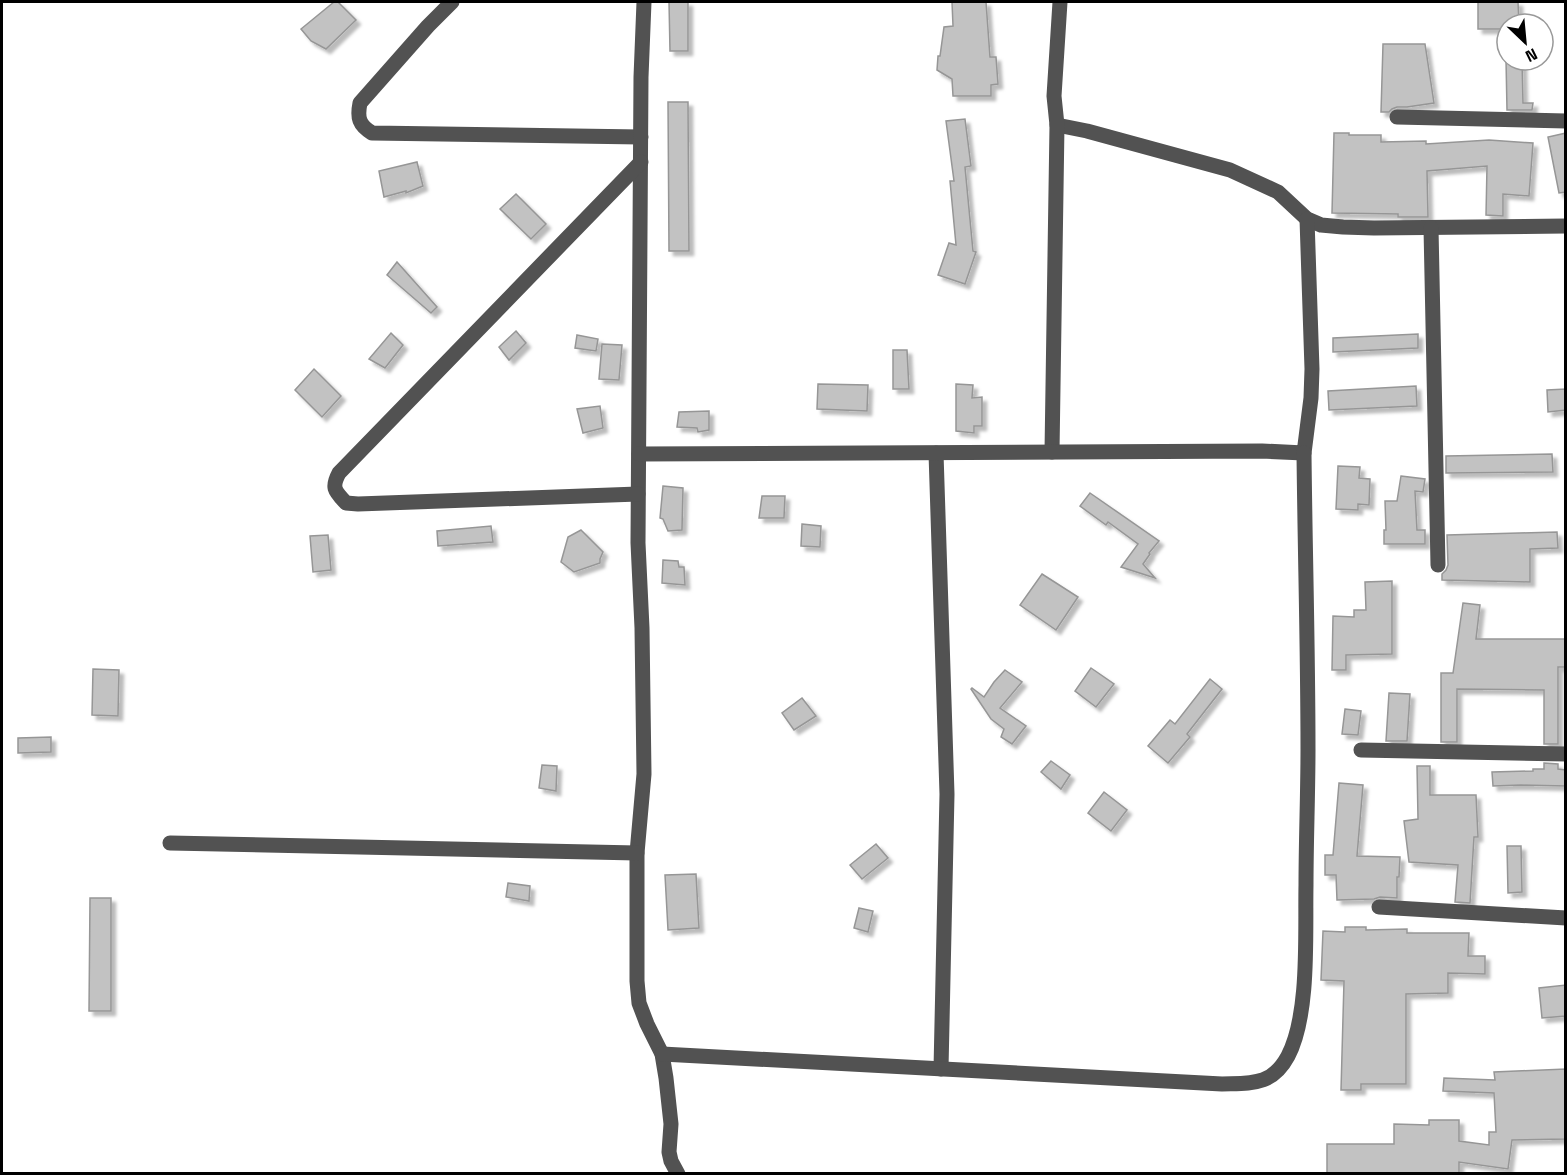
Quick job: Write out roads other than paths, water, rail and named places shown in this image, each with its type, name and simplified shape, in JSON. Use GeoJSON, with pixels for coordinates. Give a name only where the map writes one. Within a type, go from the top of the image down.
{"type":"FeatureCollection","features":[{"type":"Feature","properties":{"kind":"street"},"geometry":{"type":"LineString","coordinates":[[452,2],[360,103],[358,112],[363,127],[372,132],[641,137]]}},
{"type":"Feature","properties":{"kind":"street"},"geometry":{"type":"LineString","coordinates":[[644,2],[638,494],[644,774],[637,853],[637,955],[639,1003],[646,1024],[662,1054],[671,1125],[669,1152],[678,1173]]}},
{"type":"Feature","properties":{"kind":"street"},"geometry":{"type":"LineString","coordinates":[[1052,452],[1057,125],[1054,96],[1060,2]]}},
{"type":"Feature","properties":{"kind":"street"},"geometry":{"type":"LineString","coordinates":[[1397,117],[1566,122]]}},
{"type":"Feature","properties":{"kind":"street"},"geometry":{"type":"LineString","coordinates":[[1057,125],[1230,170],[1278,192],[1307,219],[1321,225],[1343,228],[1566,226]]}},
{"type":"Feature","properties":{"kind":"street"},"geometry":{"type":"LineString","coordinates":[[638,494],[358,504],[346,502],[335,489],[334,482],[339,472],[641,162]]}},
{"type":"Feature","properties":{"kind":"street"},"geometry":{"type":"LineString","coordinates":[[662,1054],[1222,1084],[1252,1083],[1269,1078],[1280,1069],[1288,1055],[1298,1027],[1304,988],[1308,750],[1304,453],[1312,369],[1307,219]]}},
{"type":"Feature","properties":{"kind":"street"},"geometry":{"type":"LineString","coordinates":[[1431,228],[1438,565]]}},
{"type":"Feature","properties":{"kind":"street"},"geometry":{"type":"LineString","coordinates":[[639,454],[1262,451],[1304,453]]}},
{"type":"Feature","properties":{"kind":"street"},"geometry":{"type":"LineString","coordinates":[[936,453],[947,794],[941,1069]]}},
{"type":"Feature","properties":{"kind":"street"},"geometry":{"type":"LineString","coordinates":[[1361,750],[1566,754]]}},
{"type":"Feature","properties":{"kind":"street"},"geometry":{"type":"LineString","coordinates":[[170,843],[637,853]]}},
{"type":"Feature","properties":{"kind":"street"},"geometry":{"type":"LineString","coordinates":[[1379,906],[1566,918]]}}]}
